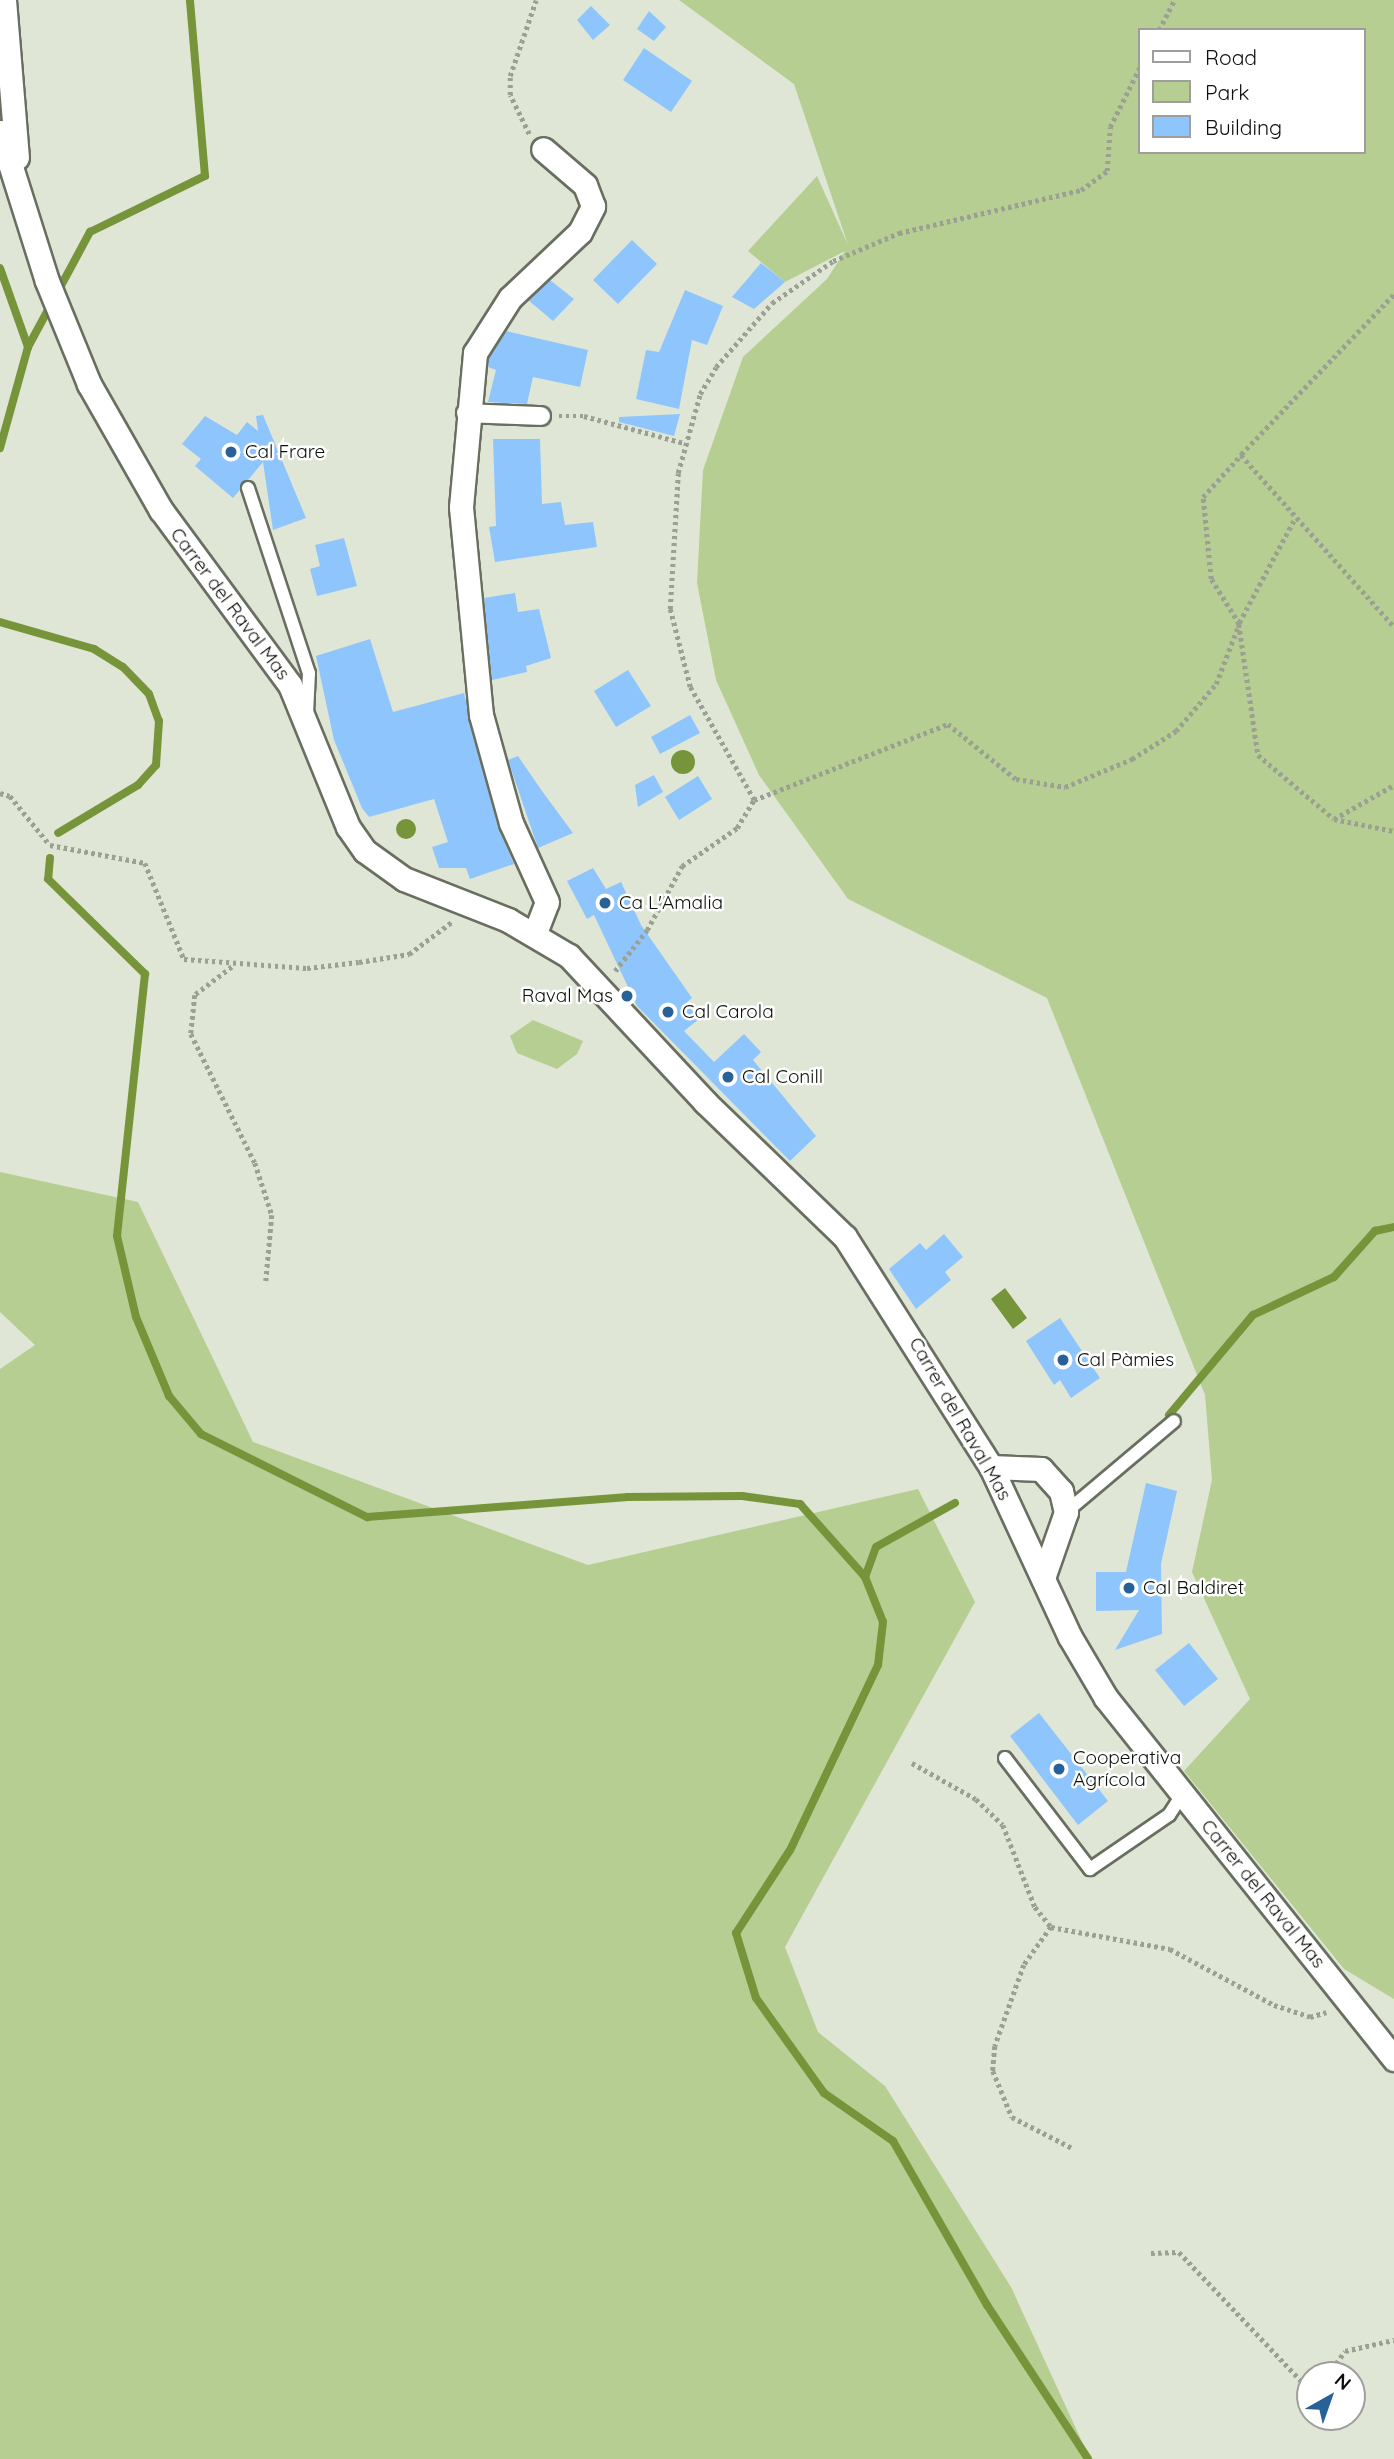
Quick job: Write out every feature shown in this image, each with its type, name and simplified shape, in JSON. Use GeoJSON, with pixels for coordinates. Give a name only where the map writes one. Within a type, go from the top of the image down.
{"type":"FeatureCollection","features":[{"type":"Feature","properties":{"kind":"street"},"geometry":{"type":"LineString","coordinates":[[4,0],[19,185]]}},
{"type":"Feature","properties":{"kind":"street"},"geometry":{"type":"LineString","coordinates":[[0,132],[19,185]]}},
{"type":"Feature","properties":{"kind":"street"},"geometry":{"type":"LineString","coordinates":[[535,933],[547,902],[499,788],[469,637],[461,537],[466,413],[471,367],[488,329],[535,269],[580,232],[593,205],[584,185],[543,149]]}},
{"type":"Feature","properties":{"kind":"street","name":"Carrer del Raval Mas"},"geometry":{"type":"LineString","coordinates":[[19,185],[47,281],[94,394],[161,510],[307,715],[324,772],[365,851],[404,879],[535,933],[601,986],[705,1102],[845,1237],[991,1467],[1043,1578],[1106,1698],[1394,2059]]}},
{"type":"Feature","properties":{"kind":"street"},"geometry":{"type":"LineString","coordinates":[[466,413],[541,416]]}},
{"type":"Feature","properties":{"kind":"street"},"geometry":{"type":"LineString","coordinates":[[991,1467],[1041,1469],[1061,1490],[1066,1513],[1043,1578]]}},
{"type":"Feature","properties":{"kind":"lane"},"geometry":{"type":"LineString","coordinates":[[248,488],[309,673],[307,715]]}},
{"type":"Feature","properties":{"kind":"lane"},"geometry":{"type":"LineString","coordinates":[[1066,1513],[1174,1421]]}},
{"type":"Feature","properties":{"kind":"lane"},"geometry":{"type":"LineString","coordinates":[[1004,1758],[1090,1869],[1169,1815],[1182,1795]]}},
{"type":"Feature","properties":{"kind":"path"},"geometry":{"type":"LineString","coordinates":[[534,0],[509,85],[522,125],[543,149]]}},
{"type":"Feature","properties":{"kind":"path"},"geometry":{"type":"LineString","coordinates":[[1160,28],[1174,0]]}},
{"type":"Feature","properties":{"kind":"path"},"geometry":{"type":"LineString","coordinates":[[754,800],[715,741],[675,635],[669,549],[684,443],[716,367],[789,288],[899,233],[1081,190],[1107,172],[1111,127],[1138,72]]}},
{"type":"Feature","properties":{"kind":"path"},"geometry":{"type":"LineString","coordinates":[[1394,295],[1203,497],[1210,579],[1239,624],[1246,709],[1258,755],[1334,819],[1394,831]]}},
{"type":"Feature","properties":{"kind":"path"},"geometry":{"type":"LineString","coordinates":[[541,416],[584,416],[684,443]]}},
{"type":"Feature","properties":{"kind":"path"},"geometry":{"type":"LineString","coordinates":[[1241,455],[1294,521],[1394,627]]}},
{"type":"Feature","properties":{"kind":"path"},"geometry":{"type":"LineString","coordinates":[[601,986],[648,930],[682,866],[737,828],[754,800],[948,724],[1016,779],[1065,787],[1132,760],[1176,731],[1216,684],[1239,624],[1294,521]]}},
{"type":"Feature","properties":{"kind":"path"},"geometry":{"type":"LineString","coordinates":[[1334,819],[1394,785]]}},
{"type":"Feature","properties":{"kind":"path"},"geometry":{"type":"LineString","coordinates":[[0,793],[10,796],[50,845],[145,863],[184,959],[233,967],[307,968],[409,954],[444,932],[467,904]]}},
{"type":"Feature","properties":{"kind":"path"},"geometry":{"type":"LineString","coordinates":[[233,967],[195,995],[191,1034],[255,1163],[272,1215],[266,1281]]}},
{"type":"Feature","properties":{"kind":"path"},"geometry":{"type":"LineString","coordinates":[[912,1763],[976,1798],[1003,1825],[1035,1908],[1051,1927],[1170,1949],[1227,1983],[1310,2017],[1346,1996]]}},
{"type":"Feature","properties":{"kind":"path"},"geometry":{"type":"LineString","coordinates":[[1051,1927],[1024,1965],[995,2046],[993,2071],[1012,2118],[1074,2149]]}},
{"type":"Feature","properties":{"kind":"path"},"geometry":{"type":"LineString","coordinates":[[1151,2253],[1179,2252],[1296,2375]]}},
{"type":"Feature","properties":{"kind":"path"},"geometry":{"type":"LineString","coordinates":[[1338,2361],[1345,2351],[1394,2340]]}},
{"type":"Feature","properties":{"kind":"green space"},"geometry":{"type":"Polygon","coordinates":[[[679,0],[1394,0],[1394,1999],[1344,1969],[1184,1771],[1250,1699],[1192,1572],[1212,1480],[1205,1395],[1047,998],[848,899],[759,775],[716,680],[697,583],[703,470],[743,357],[827,279],[845,251],[785,282],[748,251],[817,176],[848,245],[794,84],[679,0]]]}},
{"type":"Feature","properties":{"kind":"green space"},"geometry":{"type":"Polygon","coordinates":[[[533,1020],[583,1041],[577,1054],[557,1069],[517,1053],[510,1036],[533,1020]]]}},
{"type":"Feature","properties":{"kind":"green space"},"geometry":{"type":"Polygon","coordinates":[[[0,1172],[138,1202],[253,1442],[588,1565],[918,1489],[975,1602],[785,1947],[818,2032],[885,2086],[1011,2287],[1090,2459],[0,2459],[0,1369],[35,1345],[0,1312],[0,1172]]]}},
{"type":"Feature","properties":{"kind":"shaded area"},"geometry":{"type":"Polygon","coordinates":[[[683,750],[691,754],[695,762],[691,770],[683,774],[675,770],[671,762],[675,754],[683,750]]]}},
{"type":"Feature","properties":{"kind":"shaded area"},"geometry":{"type":"Polygon","coordinates":[[[402,819],[410,819],[416,829],[410,839],[402,839],[396,833],[396,825],[402,819]]]}},
{"type":"Feature","properties":{"kind":"shaded area"},"geometry":{"type":"Polygon","coordinates":[[[1005,1288],[1027,1318],[1013,1329],[991,1299],[1005,1288]]]}},
{"type":"Feature","properties":{"kind":"building"},"geometry":{"type":"Polygon","coordinates":[[[591,6],[610,25],[593,40],[577,20],[591,6]]]}},
{"type":"Feature","properties":{"kind":"building"},"geometry":{"type":"Polygon","coordinates":[[[649,11],[666,27],[654,41],[637,29],[649,11]]]}},
{"type":"Feature","properties":{"kind":"building"},"geometry":{"type":"Polygon","coordinates":[[[644,48],[692,81],[671,112],[623,80],[644,48]]]}},
{"type":"Feature","properties":{"kind":"building"},"geometry":{"type":"Polygon","coordinates":[[[632,240],[657,264],[618,304],[593,280],[632,240]]]}},
{"type":"Feature","properties":{"kind":"building"},"geometry":{"type":"Polygon","coordinates":[[[761,263],[785,282],[754,309],[732,297],[761,263]]]}},
{"type":"Feature","properties":{"kind":"building"},"geometry":{"type":"Polygon","coordinates":[[[550,280],[574,299],[553,321],[528,300],[550,280]]]}},
{"type":"Feature","properties":{"kind":"building"},"geometry":{"type":"Polygon","coordinates":[[[685,290],[723,306],[707,345],[692,340],[679,409],[636,399],[646,350],[659,352],[685,290]]]}},
{"type":"Feature","properties":{"kind":"building"},"geometry":{"type":"Polygon","coordinates":[[[506,331],[588,350],[580,387],[533,377],[527,404],[488,402],[496,370],[488,367],[489,358],[506,331]]]}},
{"type":"Feature","properties":{"kind":"building"},"geometry":{"type":"Polygon","coordinates":[[[680,414],[674,436],[619,422],[619,417],[680,414]]]}},
{"type":"Feature","properties":{"kind":"building","name":"Cal Frare"},"geometry":{"type":"Polygon","coordinates":[[[263,415],[306,518],[273,530],[263,462],[233,498],[195,466],[201,459],[182,444],[205,416],[237,435],[247,422],[258,431],[256,416],[263,415]]]}},
{"type":"Feature","properties":{"kind":"building"},"geometry":{"type":"Polygon","coordinates":[[[493,439],[540,439],[542,504],[561,502],[565,525],[593,522],[597,547],[495,562],[489,527],[496,526],[493,439]]]}},
{"type":"Feature","properties":{"kind":"building"},"geometry":{"type":"Polygon","coordinates":[[[344,538],[357,586],[317,596],[310,569],[320,566],[315,545],[344,538]]]}},
{"type":"Feature","properties":{"kind":"building"},"geometry":{"type":"Polygon","coordinates":[[[515,593],[518,612],[539,609],[551,658],[526,666],[527,672],[492,680],[484,598],[515,593]]]}},
{"type":"Feature","properties":{"kind":"building"},"geometry":{"type":"Polygon","coordinates":[[[370,639],[393,712],[464,693],[498,827],[514,864],[470,879],[466,868],[439,868],[432,847],[448,842],[434,799],[369,817],[362,808],[334,740],[316,656],[370,639]]]}},
{"type":"Feature","properties":{"kind":"building"},"geometry":{"type":"Polygon","coordinates":[[[628,670],[651,706],[616,727],[594,691],[628,670]]]}},
{"type":"Feature","properties":{"kind":"building"},"geometry":{"type":"Polygon","coordinates":[[[690,715],[700,733],[660,754],[651,737],[690,715]]]}},
{"type":"Feature","properties":{"kind":"building"},"geometry":{"type":"Polygon","coordinates":[[[518,756],[573,833],[538,848],[508,760],[518,756]]]}},
{"type":"Feature","properties":{"kind":"building"},"geometry":{"type":"Polygon","coordinates":[[[654,775],[663,792],[638,807],[635,785],[654,775]]]}},
{"type":"Feature","properties":{"kind":"building"},"geometry":{"type":"Polygon","coordinates":[[[698,776],[712,799],[679,820],[665,797],[698,776]]]}},
{"type":"Feature","properties":{"kind":"building"},"geometry":{"type":"Polygon","coordinates":[[[593,868],[606,889],[621,882],[641,925],[692,998],[686,1003],[699,1019],[684,1031],[714,1062],[744,1034],[761,1052],[753,1060],[816,1136],[790,1161],[637,1006],[594,915],[587,919],[567,881],[593,868]]]}},
{"type":"Feature","properties":{"kind":"building"},"geometry":{"type":"Polygon","coordinates":[[[944,1234],[963,1257],[945,1272],[951,1280],[916,1309],[889,1269],[920,1243],[926,1250],[944,1234]]]}},
{"type":"Feature","properties":{"kind":"building","name":"Cal Pàmies"},"geometry":{"type":"Polygon","coordinates":[[[1060,1318],[1100,1378],[1071,1398],[1060,1380],[1054,1385],[1026,1341],[1060,1318]]]}},
{"type":"Feature","properties":{"kind":"building"},"geometry":{"type":"Polygon","coordinates":[[[1146,1483],[1177,1491],[1161,1564],[1162,1634],[1115,1650],[1139,1610],[1096,1611],[1096,1572],[1126,1572],[1146,1483]]]}},
{"type":"Feature","properties":{"kind":"building"},"geometry":{"type":"Polygon","coordinates":[[[1189,1643],[1218,1679],[1184,1706],[1155,1670],[1189,1643]]]}},
{"type":"Feature","properties":{"kind":"building","name":"Cooperativa Agrícola"},"geometry":{"type":"Polygon","coordinates":[[[1039,1713],[1108,1801],[1078,1825],[1010,1736],[1039,1713]]]}},
{"type":"Feature","properties":{"kind":"waterway"},"geometry":{"type":"LineString","coordinates":[[28,347],[90,232],[205,176],[190,0]]}},
{"type":"Feature","properties":{"kind":"waterway"},"geometry":{"type":"LineString","coordinates":[[0,268],[28,347],[0,448]]}},
{"type":"Feature","properties":{"kind":"waterway"},"geometry":{"type":"LineString","coordinates":[[0,622],[94,649],[123,667],[149,694],[159,721],[156,765],[138,785],[58,833]]}},
{"type":"Feature","properties":{"kind":"waterway"},"geometry":{"type":"LineString","coordinates":[[50,858],[48,879],[145,974],[117,1236],[136,1317],[169,1396],[201,1434],[367,1517],[628,1497],[742,1496],[800,1504],[865,1577]]}},
{"type":"Feature","properties":{"kind":"waterway"},"geometry":{"type":"LineString","coordinates":[[1169,1415],[1253,1315],[1334,1277],[1375,1231],[1394,1227]]}},
{"type":"Feature","properties":{"kind":"waterway"},"geometry":{"type":"LineString","coordinates":[[955,1503],[876,1547],[865,1577],[883,1622],[878,1665],[790,1850],[736,1933],[756,1998],[824,2093],[893,2141],[987,2305],[1088,2459]]}},
{"type":"Feature","properties":{"kind":"place","name":"Cal Frare"},"geometry":{"type":"Point","coordinates":[231,452]}},
{"type":"Feature","properties":{"kind":"place","name":"Ca L'Amalia"},"geometry":{"type":"Point","coordinates":[605,903]}},
{"type":"Feature","properties":{"kind":"place","name":"Raval Mas"},"geometry":{"type":"Point","coordinates":[627,996]}},
{"type":"Feature","properties":{"kind":"place","name":"Cal Carola"},"geometry":{"type":"Point","coordinates":[668,1012]}},
{"type":"Feature","properties":{"kind":"place","name":"Cal Conill"},"geometry":{"type":"Point","coordinates":[728,1077]}},
{"type":"Feature","properties":{"kind":"place","name":"Cal Pàmies"},"geometry":{"type":"Point","coordinates":[1063,1360]}},
{"type":"Feature","properties":{"kind":"place","name":"Cal Baldiret"},"geometry":{"type":"Point","coordinates":[1129,1588]}},
{"type":"Feature","properties":{"kind":"place","name":"Cooperativa Agrícola"},"geometry":{"type":"Point","coordinates":[1059,1769]}}]}
